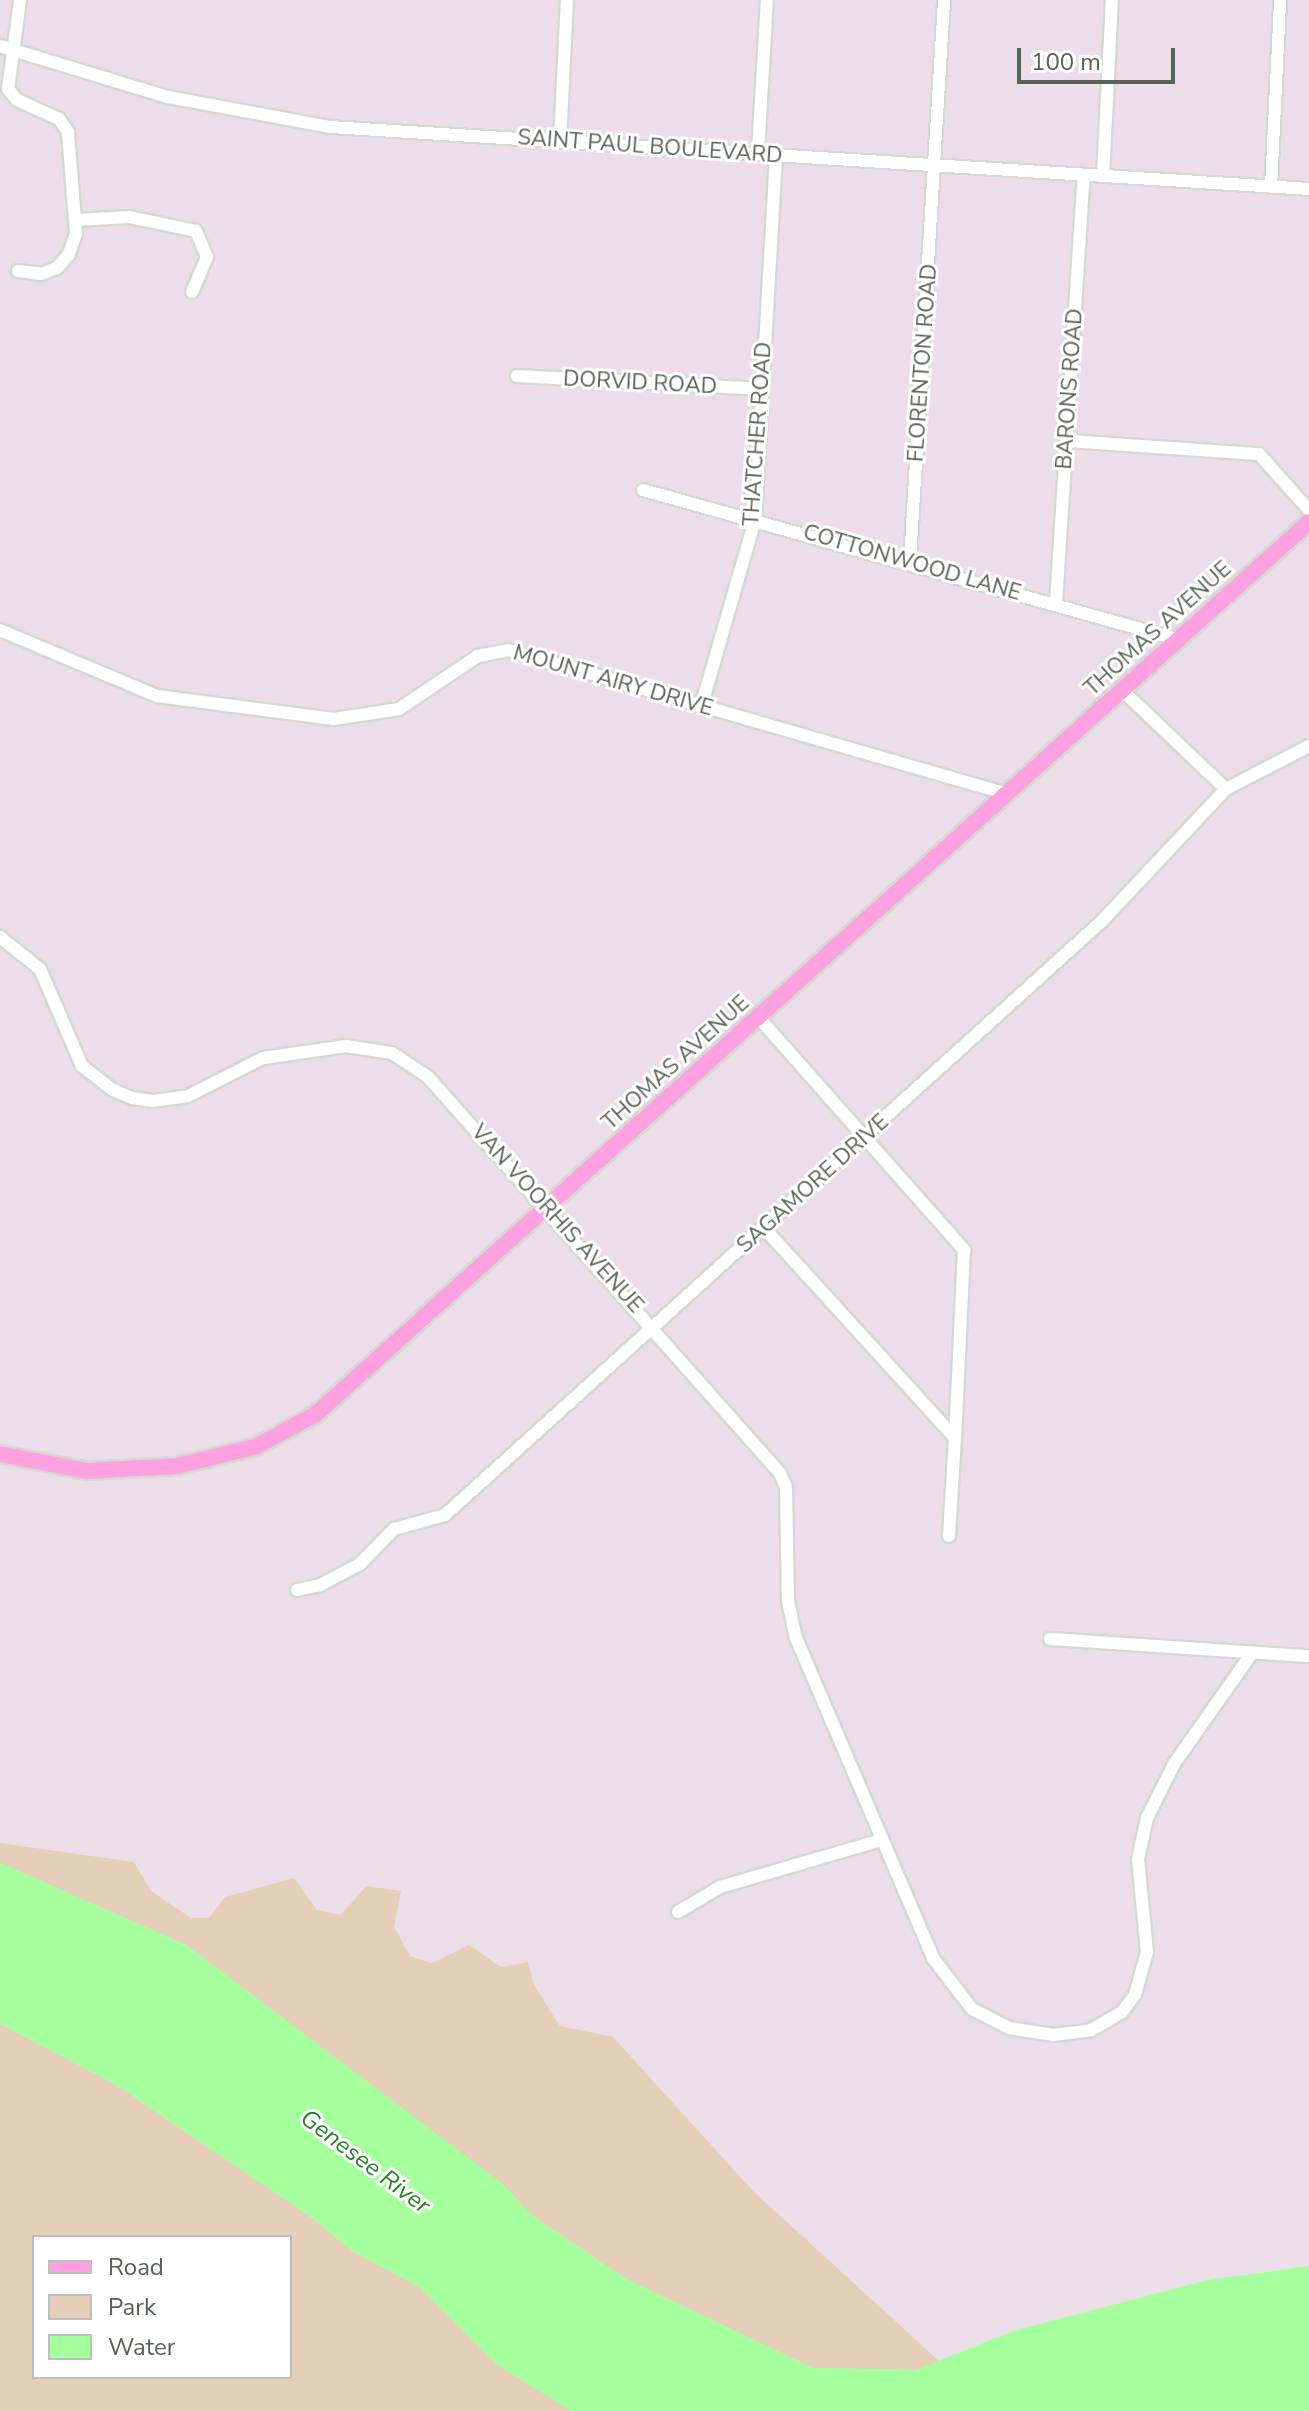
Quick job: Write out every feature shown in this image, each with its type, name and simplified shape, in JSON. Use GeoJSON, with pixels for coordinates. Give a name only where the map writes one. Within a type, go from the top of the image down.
{"type":"FeatureCollection","features":[{"type":"Feature","properties":{"kind":"main road","name":"THOMAS AVENUE"},"geometry":{"type":"LineString","coordinates":[[0,1454],[76,1470],[177,1466],[257,1446],[316,1414],[1309,522]]}},
{"type":"Feature","properties":{"kind":"street"},"geometry":{"type":"LineString","coordinates":[[18,271],[49,272],[64,262],[74,246],[76,220],[69,188],[68,132],[59,119],[11,95],[7,82],[16,51],[20,0]]}},
{"type":"Feature","properties":{"kind":"street"},"geometry":{"type":"LineString","coordinates":[[560,142],[567,0]]}},
{"type":"Feature","properties":{"kind":"street"},"geometry":{"type":"LineString","coordinates":[[758,154],[767,0]]}},
{"type":"Feature","properties":{"kind":"street","name":"FLORENTON ROAD"},"geometry":{"type":"LineString","coordinates":[[910,561],[944,0]]}},
{"type":"Feature","properties":{"kind":"street"},"geometry":{"type":"LineString","coordinates":[[1103,176],[1112,0]]}},
{"type":"Feature","properties":{"kind":"street"},"geometry":{"type":"LineString","coordinates":[[1271,187],[1280,0]]}},
{"type":"Feature","properties":{"kind":"street","name":"SAINT PAUL BOULEVARD"},"geometry":{"type":"LineString","coordinates":[[0,46],[112,82],[243,114],[330,127],[1309,189]]}},
{"type":"Feature","properties":{"kind":"street","name":"THATCHER ROAD"},"geometry":{"type":"LineString","coordinates":[[701,707],[755,520],[776,155]]}},
{"type":"Feature","properties":{"kind":"street","name":"BARONS ROAD"},"geometry":{"type":"LineString","coordinates":[[1056,603],[1084,175]]}},
{"type":"Feature","properties":{"kind":"street"},"geometry":{"type":"LineString","coordinates":[[76,220],[129,217],[196,231],[207,257],[192,292]]}},
{"type":"Feature","properties":{"kind":"street","name":"DORVID ROAD"},"geometry":{"type":"LineString","coordinates":[[517,376],[763,389]]}},
{"type":"Feature","properties":{"kind":"street"},"geometry":{"type":"LineString","coordinates":[[1067,441],[1259,454],[1309,510]]}},
{"type":"Feature","properties":{"kind":"street","name":"COTTONWOOD LANE"},"geometry":{"type":"LineString","coordinates":[[643,490],[910,561],[1180,640]]}},
{"type":"Feature","properties":{"kind":"street","name":"MOUNT AIRY DRIVE"},"geometry":{"type":"LineString","coordinates":[[0,630],[157,696],[315,718],[399,709],[478,656],[498,650],[1008,794]]}},
{"type":"Feature","properties":{"kind":"street"},"geometry":{"type":"LineString","coordinates":[[1123,691],[1226,789]]}},
{"type":"Feature","properties":{"kind":"street","name":"SAGAMORE DRIVE"},"geometry":{"type":"LineString","coordinates":[[297,1590],[320,1585],[360,1564],[394,1529],[445,1515],[1102,921],[1226,789],[1309,746]]}},
{"type":"Feature","properties":{"kind":"street","name":"VAN VOORHIS AVENUE"},"geometry":{"type":"LineString","coordinates":[[0,937],[40,969],[58,1004],[72,1051],[113,1090],[143,1099],[172,1100],[273,1056],[346,1046],[380,1050],[428,1077],[547,1208],[764,1451],[784,1481],[788,1601],[796,1638],[933,1958],[972,2009],[1009,2028],[1053,2035],[1109,2022],[1135,1995],[1147,1952],[1138,1859],[1147,1818],[1174,1764],[1252,1653]]}},
{"type":"Feature","properties":{"kind":"street"},"geometry":{"type":"LineString","coordinates":[[759,1018],[964,1250],[949,1536]]}},
{"type":"Feature","properties":{"kind":"street"},"geometry":{"type":"LineString","coordinates":[[764,1228],[955,1438]]}},
{"type":"Feature","properties":{"kind":"street"},"geometry":{"type":"LineString","coordinates":[[1050,1639],[1309,1656]]}},
{"type":"Feature","properties":{"kind":"street"},"geometry":{"type":"LineString","coordinates":[[678,1912],[720,1887],[882,1840]]}},
{"type":"Feature","properties":{"kind":"green space"},"geometry":{"type":"Polygon","coordinates":[[[0,1843],[134,1862],[151,1891],[191,1918],[209,1918],[225,1897],[294,1878],[317,1910],[341,1915],[366,1886],[401,1891],[394,1927],[410,1956],[432,1963],[469,1945],[501,1967],[528,1962],[534,1985],[560,2026],[613,2037],[754,2192],[939,2361],[916,2370],[813,2368],[626,2279],[530,2214],[502,2184],[186,1945],[0,1863],[0,1843]]]}},
{"type":"Feature","properties":{"kind":"green space"},"geometry":{"type":"Polygon","coordinates":[[[0,2024],[115,2084],[315,2220],[352,2251],[419,2287],[571,2411],[0,2411],[0,2024]]]}},
{"type":"Feature","properties":{"kind":"water","name":"Genesee River"},"geometry":{"type":"Polygon","coordinates":[[[0,1863],[186,1945],[503,2184],[530,2214],[626,2279],[813,2368],[916,2370],[1013,2331],[1208,2280],[1309,2266],[1309,2411],[571,2411],[497,2365],[419,2287],[352,2251],[315,2220],[115,2084],[0,2024],[0,1863]]]}}]}
